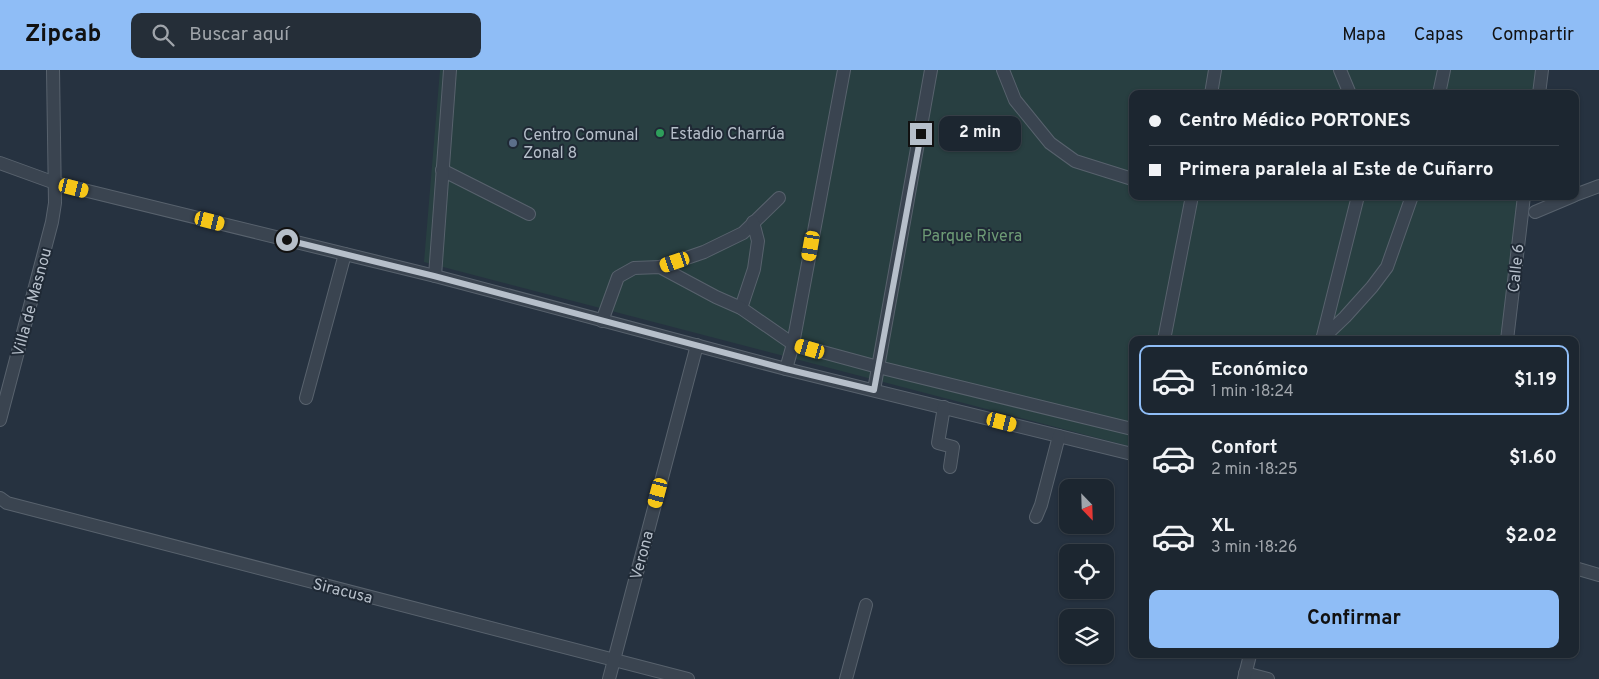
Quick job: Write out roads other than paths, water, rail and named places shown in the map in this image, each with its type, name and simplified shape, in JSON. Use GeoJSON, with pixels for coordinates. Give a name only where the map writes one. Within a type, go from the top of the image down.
{"type":"FeatureCollection","features":[{"type":"Feature","properties":{"kind":"street","name":"Villa de Masnou"},"geometry":{"type":"LineString","coordinates":[[0,420],[52,222],[55,203],[53,70]]}},
{"type":"Feature","properties":{"kind":"street"},"geometry":{"type":"LineString","coordinates":[[434,276],[450,70]]}},
{"type":"Feature","properties":{"kind":"street"},"geometry":{"type":"LineString","coordinates":[[786,369],[793,344],[844,70]]}},
{"type":"Feature","properties":{"kind":"street"},"geometry":{"type":"LineString","coordinates":[[874,390],[931,70]]}},
{"type":"Feature","properties":{"kind":"street"},"geometry":{"type":"LineString","coordinates":[[1003,70],[1015,100],[1050,143],[1075,161],[1129,178]]}},
{"type":"Feature","properties":{"kind":"street"},"geometry":{"type":"LineString","coordinates":[[1212,90],[1215,70]]}},
{"type":"Feature","properties":{"kind":"street"},"geometry":{"type":"LineString","coordinates":[[1340,70],[1348,90]]}},
{"type":"Feature","properties":{"kind":"street"},"geometry":{"type":"LineString","coordinates":[[1439,90],[1444,70]]}},
{"type":"Feature","properties":{"kind":"street"},"geometry":{"type":"LineString","coordinates":[[1540,90],[1542,70]]}},
{"type":"Feature","properties":{"kind":"street"},"geometry":{"type":"LineString","coordinates":[[0,163],[54,183],[434,276],[786,369],[1129,453]]}},
{"type":"Feature","properties":{"kind":"street"},"geometry":{"type":"LineString","coordinates":[[442,170],[529,214]]}},
{"type":"Feature","properties":{"kind":"street"},"geometry":{"type":"LineString","coordinates":[[1579,194],[1599,186]]}},
{"type":"Feature","properties":{"kind":"street"},"geometry":{"type":"LineString","coordinates":[[602,321],[618,277],[634,268],[660,267],[704,252],[743,232],[779,198]]}},
{"type":"Feature","properties":{"kind":"street"},"geometry":{"type":"LineString","coordinates":[[1165,336],[1191,200]]}},
{"type":"Feature","properties":{"kind":"street"},"geometry":{"type":"LineString","coordinates":[[1323,336],[1357,200]]}},
{"type":"Feature","properties":{"kind":"street"},"geometry":{"type":"LineString","coordinates":[[1326,336],[1345,317],[1387,267],[1411,200]]}},
{"type":"Feature","properties":{"kind":"street","name":"Calle 6"},"geometry":{"type":"LineString","coordinates":[[1507,336],[1524,200]]}},
{"type":"Feature","properties":{"kind":"street"},"geometry":{"type":"LineString","coordinates":[[1535,212],[1564,200]]}},
{"type":"Feature","properties":{"kind":"street"},"geometry":{"type":"LineString","coordinates":[[741,308],[756,260],[758,241],[753,222]]}},
{"type":"Feature","properties":{"kind":"street"},"geometry":{"type":"LineString","coordinates":[[306,398],[346,254]]}},
{"type":"Feature","properties":{"kind":"street"},"geometry":{"type":"LineString","coordinates":[[660,267],[716,298],[741,308],[793,344],[878,367],[1129,428]]}},
{"type":"Feature","properties":{"kind":"street","name":"Verona"},"geometry":{"type":"LineString","coordinates":[[608,679],[697,345]]}},
{"type":"Feature","properties":{"kind":"street"},"geometry":{"type":"LineString","coordinates":[[944,407],[938,443],[953,447],[950,467]]}},
{"type":"Feature","properties":{"kind":"street"},"geometry":{"type":"LineString","coordinates":[[1036,517],[1059,436]]}},
{"type":"Feature","properties":{"kind":"street","name":"Siracusa"},"geometry":{"type":"LineString","coordinates":[[0,498],[7,503],[688,679]]}},
{"type":"Feature","properties":{"kind":"street"},"geometry":{"type":"LineString","coordinates":[[1579,569],[1599,574]]}},
{"type":"Feature","properties":{"kind":"street"},"geometry":{"type":"LineString","coordinates":[[846,679],[866,605]]}},
{"type":"Feature","properties":{"kind":"street"},"geometry":{"type":"LineString","coordinates":[[1249,658],[1244,676],[1268,679]]}},
{"type":"Feature","properties":{"kind":"place","name":"Estadio Charrúa"},"geometry":{"type":"Point","coordinates":[660,133]}},
{"type":"Feature","properties":{"kind":"place","name":"Centro Comunal Zonal 8"},"geometry":{"type":"Point","coordinates":[513,143]}},
{"type":"Feature","properties":{"kind":"park label","name":"Parque Rivera"},"geometry":{"type":"Point","coordinates":[972,235]}}]}
